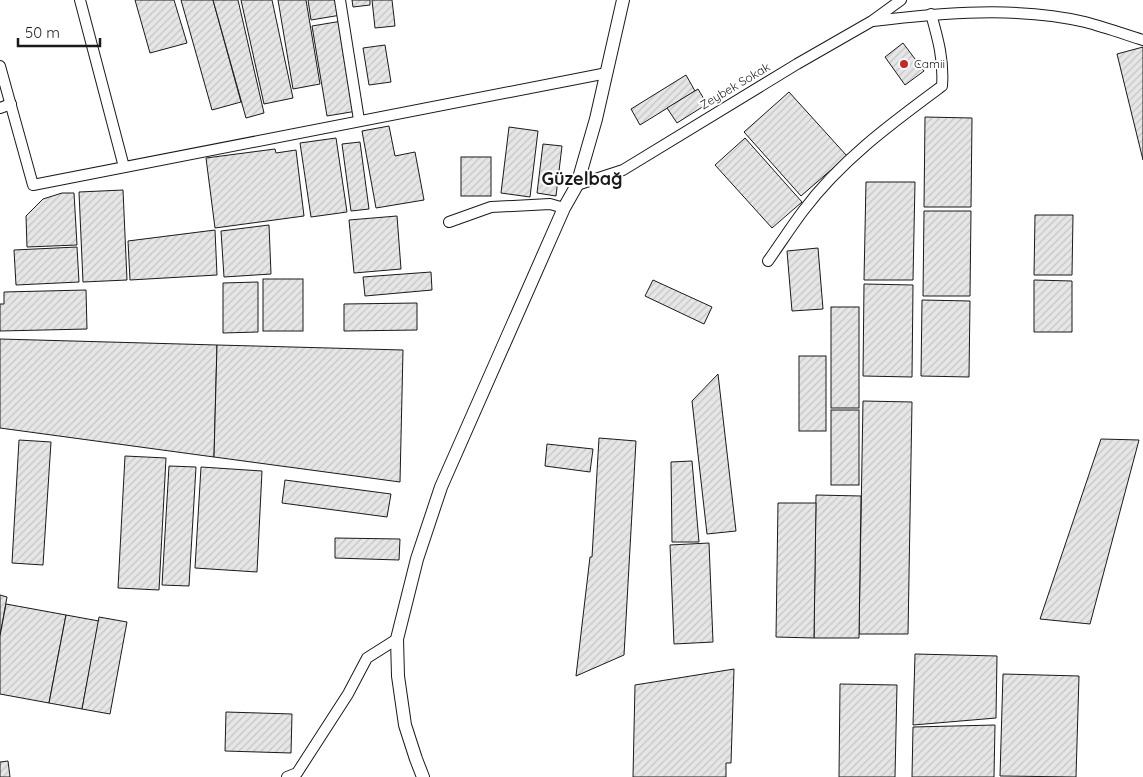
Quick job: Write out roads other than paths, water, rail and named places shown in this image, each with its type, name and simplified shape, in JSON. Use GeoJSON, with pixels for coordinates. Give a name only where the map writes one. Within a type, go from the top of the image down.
{"type":"FeatureCollection","features":[{"type":"Feature","properties":{"kind":"street"},"geometry":{"type":"LineString","coordinates":[[80,0],[124,167]]}},
{"type":"Feature","properties":{"kind":"street"},"geometry":{"type":"LineString","coordinates":[[340,0],[359,120]]}},
{"type":"Feature","properties":{"kind":"street"},"geometry":{"type":"LineString","coordinates":[[423,777],[405,725],[398,676],[397,638],[417,559],[441,487],[564,208],[577,185],[607,73],[623,0]]}},
{"type":"Feature","properties":{"kind":"street","name":"Zeybek Sokak"},"geometry":{"type":"LineString","coordinates":[[577,185],[623,170],[797,64],[872,22],[901,0]]}},
{"type":"Feature","properties":{"kind":"street"},"geometry":{"type":"LineString","coordinates":[[872,22],[932,14],[1041,14],[1085,22],[1143,40]]}},
{"type":"Feature","properties":{"kind":"street"},"geometry":{"type":"LineString","coordinates":[[768,261],[804,210],[837,172],[882,130],[942,86],[941,50],[932,14]]}},
{"type":"Feature","properties":{"kind":"street"},"geometry":{"type":"LineString","coordinates":[[0,66],[33,185],[607,73]]}},
{"type":"Feature","properties":{"kind":"street"},"geometry":{"type":"LineString","coordinates":[[0,108],[11,104]]}},
{"type":"Feature","properties":{"kind":"street"},"geometry":{"type":"LineString","coordinates":[[449,222],[491,207],[550,204],[564,208]]}},
{"type":"Feature","properties":{"kind":"street"},"geometry":{"type":"LineString","coordinates":[[287,777],[297,774],[348,694],[367,658],[397,638]]}},
{"type":"Feature","properties":{"kind":"place","name":"Camii"},"geometry":{"type":"Point","coordinates":[904,64]}},
{"type":"Feature","properties":{"kind":"district","name":"Güzelbağ"},"geometry":{"type":"Point","coordinates":[582,179]}}]}
